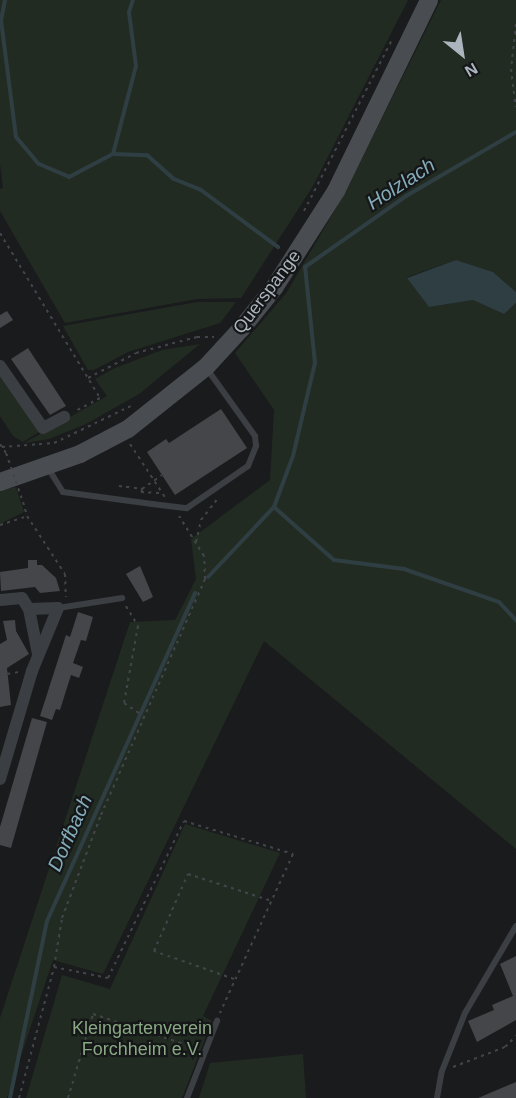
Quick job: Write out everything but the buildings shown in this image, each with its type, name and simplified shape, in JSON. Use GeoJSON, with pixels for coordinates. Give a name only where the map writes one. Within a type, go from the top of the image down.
{"type":"FeatureCollection","features":[{"type":"Feature","properties":{"kind":"main road","name":"Querspange"},"geometry":{"type":"LineString","coordinates":[[0,482],[48,467],[128,429],[206,367],[274,288],[336,190],[429,0]]}},
{"type":"Feature","properties":{"kind":"street"},"geometry":{"type":"LineString","coordinates":[[0,366],[43,428],[64,417]]}},
{"type":"Feature","properties":{"kind":"street"},"geometry":{"type":"LineString","coordinates":[[0,600],[22,598],[29,609],[38,654]]}},
{"type":"Feature","properties":{"kind":"street"},"geometry":{"type":"LineString","coordinates":[[0,779],[32,671],[58,608],[29,609]]}},
{"type":"Feature","properties":{"kind":"lane"},"geometry":{"type":"LineString","coordinates":[[48,467],[63,492],[187,508],[248,466],[256,446],[255,436],[206,367]]}},
{"type":"Feature","properties":{"kind":"lane"},"geometry":{"type":"LineString","coordinates":[[58,608],[122,598]]}},
{"type":"Feature","properties":{"kind":"lane"},"geometry":{"type":"LineString","coordinates":[[437,1098],[442,1071],[465,1012],[516,926]]}},
{"type":"Feature","properties":{"kind":"lane"},"geometry":{"type":"LineString","coordinates":[[187,1098],[217,1021]]}},
{"type":"Feature","properties":{"kind":"path"},"geometry":{"type":"LineString","coordinates":[[516,24],[511,69],[516,107]]}},
{"type":"Feature","properties":{"kind":"path"},"geometry":{"type":"LineString","coordinates":[[299,220],[396,32]]}},
{"type":"Feature","properties":{"kind":"path"},"geometry":{"type":"LineString","coordinates":[[0,233],[100,398],[64,417]]}},
{"type":"Feature","properties":{"kind":"path"},"geometry":{"type":"LineString","coordinates":[[209,344],[222,331]]}},
{"type":"Feature","properties":{"kind":"path"},"geometry":{"type":"LineString","coordinates":[[88,378],[136,353],[197,337],[217,337]]}},
{"type":"Feature","properties":{"kind":"path"},"geometry":{"type":"LineString","coordinates":[[58,608],[68,590],[65,574],[27,516],[6,453],[1,445],[54,443],[139,402]]}},
{"type":"Feature","properties":{"kind":"path"},"geometry":{"type":"LineString","coordinates":[[127,441],[168,501]]}},
{"type":"Feature","properties":{"kind":"path"},"geometry":{"type":"LineString","coordinates":[[140,502],[142,491],[162,475]]}},
{"type":"Feature","properties":{"kind":"path"},"geometry":{"type":"LineString","coordinates":[[119,486],[163,493]]}},
{"type":"Feature","properties":{"kind":"path"},"geometry":{"type":"LineString","coordinates":[[196,542],[204,515],[220,499],[214,489]]}},
{"type":"Feature","properties":{"kind":"path"},"geometry":{"type":"LineString","coordinates":[[19,1098],[54,967],[62,918],[142,716],[201,594],[206,565],[196,542],[174,509]]}},
{"type":"Feature","properties":{"kind":"path"},"geometry":{"type":"LineString","coordinates":[[0,525],[27,516]]}},
{"type":"Feature","properties":{"kind":"path"},"geometry":{"type":"LineString","coordinates":[[122,598],[138,626],[124,703],[133,713],[142,716]]}},
{"type":"Feature","properties":{"kind":"path"},"geometry":{"type":"LineString","coordinates":[[0,675],[32,671]]}},
{"type":"Feature","properties":{"kind":"path"},"geometry":{"type":"LineString","coordinates":[[54,967],[108,978],[184,821],[293,854],[269,900],[217,1021]]}},
{"type":"Feature","properties":{"kind":"path"},"geometry":{"type":"LineString","coordinates":[[234,980],[154,951],[188,874],[269,900]]}},
{"type":"Feature","properties":{"kind":"path"},"geometry":{"type":"LineString","coordinates":[[68,1098],[93,1014],[204,1052]]}},
{"type":"Feature","properties":{"kind":"path"},"geometry":{"type":"LineString","coordinates":[[442,1071],[505,1047],[516,1036]]}},
{"type":"Feature","properties":{"kind":"green space"},"geometry":{"type":"Polygon","coordinates":[[[0,0],[408,0],[313,186],[241,298],[197,299],[65,323],[0,211],[0,189],[3,188],[0,164],[0,0]]]}},
{"type":"Feature","properties":{"kind":"green space"},"geometry":{"type":"Polygon","coordinates":[[[441,0],[516,0],[516,292],[493,272],[456,260],[407,277],[429,307],[473,300],[504,314],[516,303],[516,849],[264,641],[103,974],[53,960],[7,1098],[0,1098],[0,1018],[130,622],[175,620],[196,579],[191,539],[270,480],[274,410],[235,353],[287,292],[343,196],[441,0]]]}},
{"type":"Feature","properties":{"kind":"green space"},"geometry":{"type":"Polygon","coordinates":[[[197,302],[236,302],[220,323],[128,352],[94,370],[88,370],[63,326],[197,302]]]}},
{"type":"Feature","properties":{"kind":"green space"},"geometry":{"type":"Polygon","coordinates":[[[200,344],[139,394],[86,424],[49,439],[24,443],[107,396],[95,379],[115,368],[162,350],[200,344]]]}},
{"type":"Feature","properties":{"kind":"green space"},"geometry":{"type":"Polygon","coordinates":[[[0,376],[39,432],[23,442],[13,436],[0,416],[0,376]]]}},
{"type":"Feature","properties":{"kind":"green space"},"geometry":{"type":"Polygon","coordinates":[[[16,487],[24,512],[0,524],[0,490],[16,487]]]}},
{"type":"Feature","properties":{"kind":"green space","name":"Kleingartenverein Forchheim e.V."},"geometry":{"type":"Polygon","coordinates":[[[185,824],[280,853],[203,1016],[212,1021],[182,1098],[26,1098],[62,975],[110,989],[185,824]]]}},
{"type":"Feature","properties":{"kind":"green space"},"geometry":{"type":"Polygon","coordinates":[[[303,1054],[306,1098],[199,1098],[210,1063],[303,1054]]]}},
{"type":"Feature","properties":{"kind":"shaded area"},"geometry":{"type":"Polygon","coordinates":[[[456,260],[493,272],[516,292],[516,303],[504,314],[473,300],[429,307],[407,278],[456,260]]]}},
{"type":"Feature","properties":{"kind":"waterway"},"geometry":{"type":"LineString","coordinates":[[5,0],[1,20],[16,137],[39,164],[69,177],[113,154],[147,155],[174,179],[201,190],[278,247]]}},
{"type":"Feature","properties":{"kind":"waterway"},"geometry":{"type":"LineString","coordinates":[[113,154],[136,66],[129,12],[133,0]]}},
{"type":"Feature","properties":{"kind":"waterway","name":"Holzlach"},"geometry":{"type":"LineString","coordinates":[[208,577],[274,507],[293,456],[315,363],[305,267],[406,196],[516,132]]}},
{"type":"Feature","properties":{"kind":"waterway"},"geometry":{"type":"LineString","coordinates":[[274,507],[334,560],[404,569],[499,602],[516,620]]}},
{"type":"Feature","properties":{"kind":"waterway","name":"Dorfbach"},"geometry":{"type":"LineString","coordinates":[[10,1098],[47,921],[195,593]]}}]}
